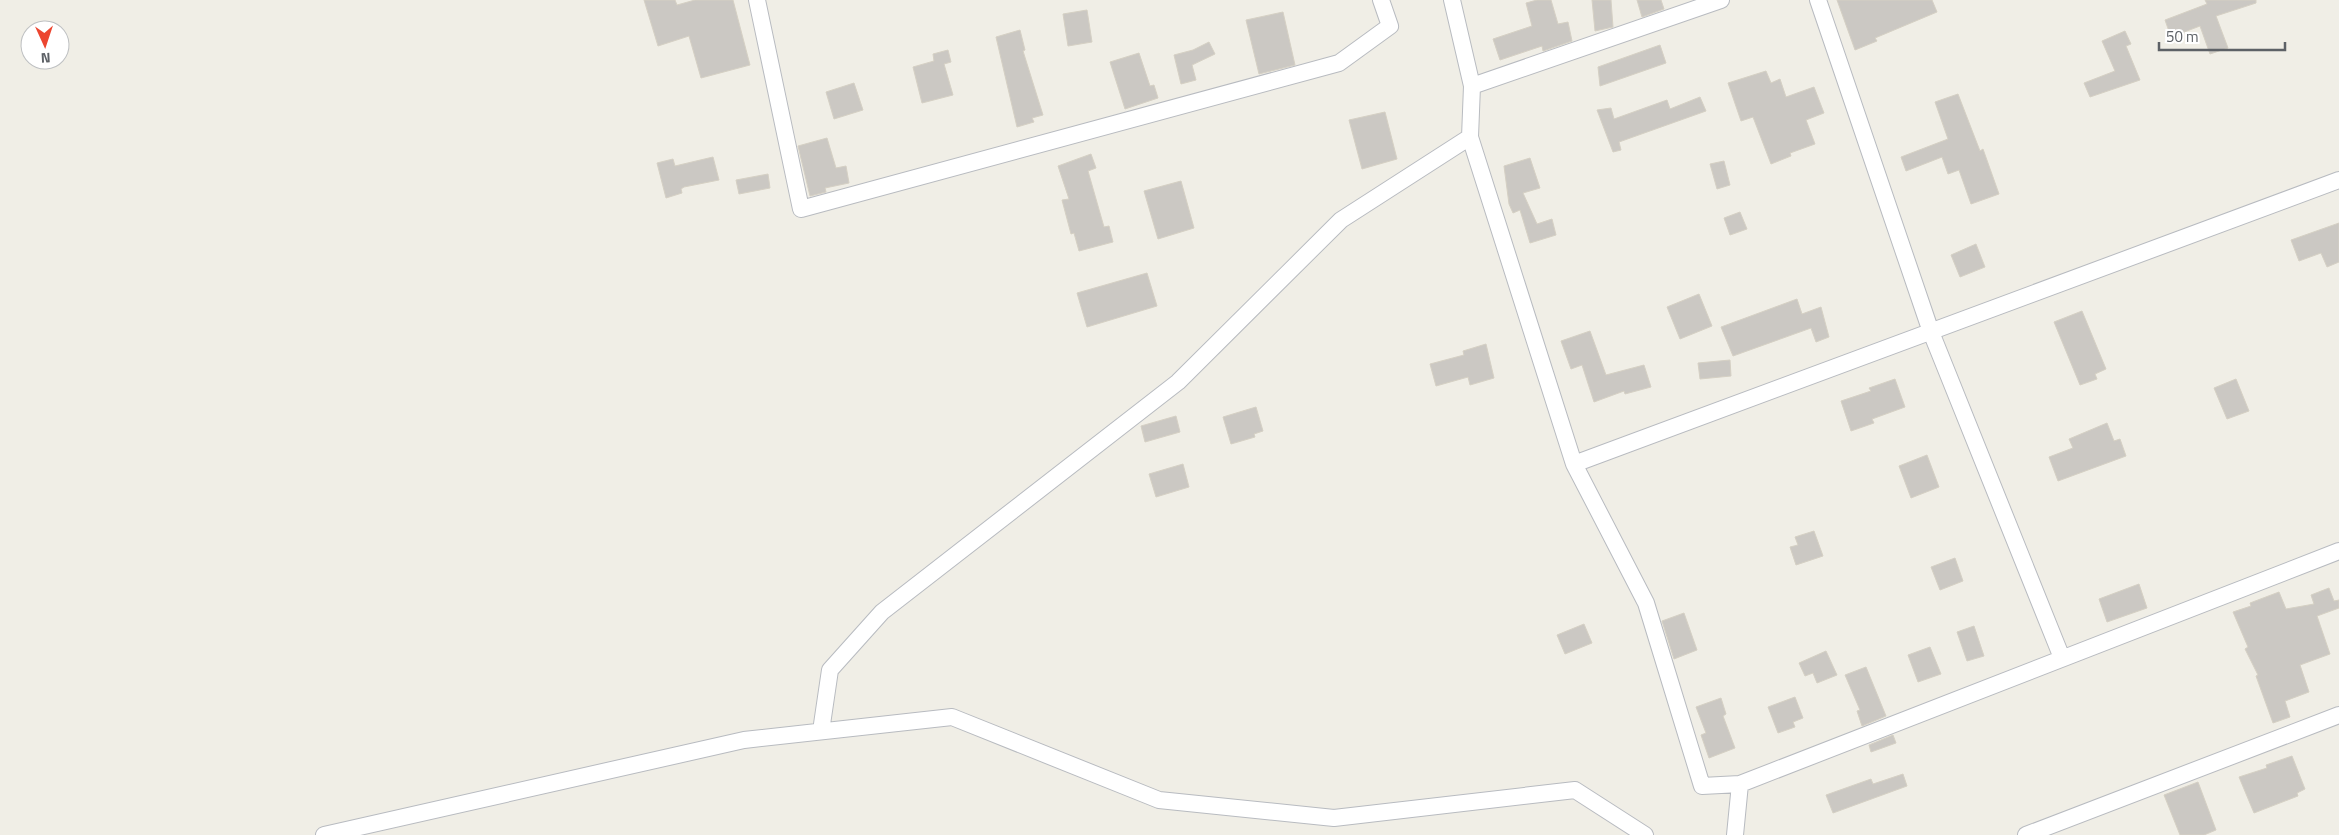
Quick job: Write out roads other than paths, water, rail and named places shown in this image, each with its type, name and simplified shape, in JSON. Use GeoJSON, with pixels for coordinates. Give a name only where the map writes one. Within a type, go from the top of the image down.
{"type":"FeatureCollection","features":[{"type":"Feature","properties":{"kind":"street"},"geometry":{"type":"LineString","coordinates":[[757,0],[800,209],[1339,63],[1390,26],[1381,0]]}},
{"type":"Feature","properties":{"kind":"street"},"geometry":{"type":"LineString","coordinates":[[1452,0],[1472,86],[1470,137],[1574,464],[1646,603],[1702,786],[1740,784],[2339,550]]}},
{"type":"Feature","properties":{"kind":"street"},"geometry":{"type":"LineString","coordinates":[[1472,86],[1721,0]]}},
{"type":"Feature","properties":{"kind":"street"},"geometry":{"type":"LineString","coordinates":[[1818,0],[1931,332],[2062,658]]}},
{"type":"Feature","properties":{"kind":"street"},"geometry":{"type":"LineString","coordinates":[[821,731],[830,670],[882,612],[1178,382],[1341,220],[1470,137]]}},
{"type":"Feature","properties":{"kind":"street"},"geometry":{"type":"LineString","coordinates":[[1574,464],[2339,180]]}},
{"type":"Feature","properties":{"kind":"street"},"geometry":{"type":"LineString","coordinates":[[2026,835],[2339,715]]}},
{"type":"Feature","properties":{"kind":"street"},"geometry":{"type":"LineString","coordinates":[[324,835],[744,740],[952,717],[1159,800],[1334,818],[1575,790],[1644,835]]}},
{"type":"Feature","properties":{"kind":"street"},"geometry":{"type":"LineString","coordinates":[[1735,835],[1740,784]]}}]}
